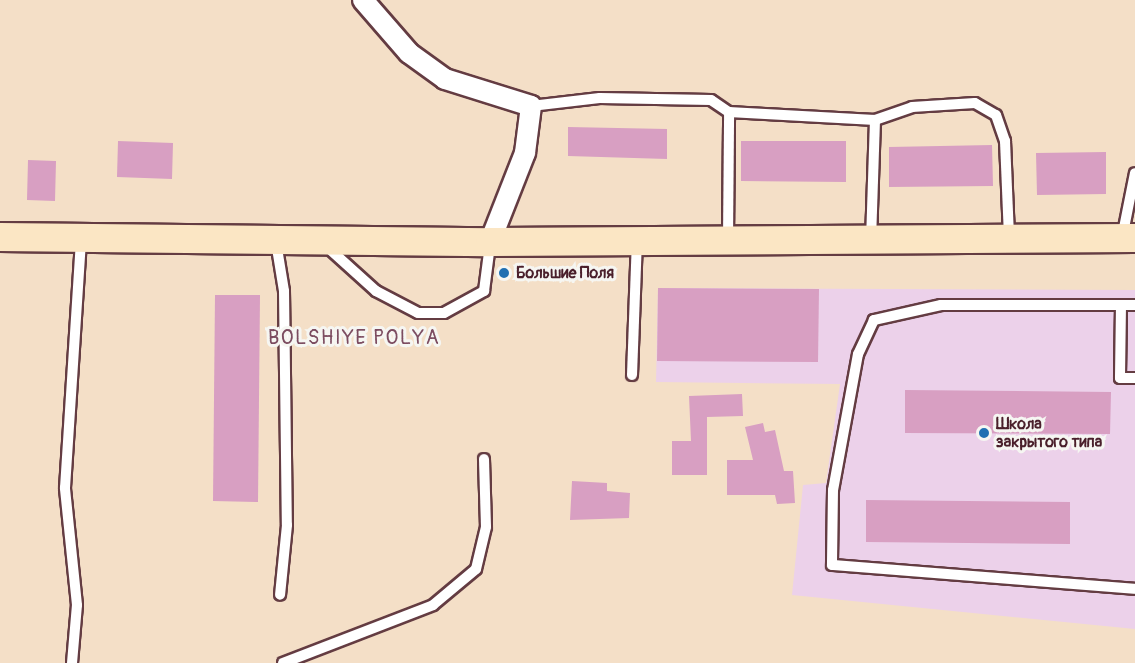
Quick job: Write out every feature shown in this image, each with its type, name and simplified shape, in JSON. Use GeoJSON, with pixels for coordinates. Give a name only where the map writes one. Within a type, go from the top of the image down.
{"type":"FeatureCollection","features":[{"type":"Feature","properties":{"kind":"street"},"geometry":{"type":"LineString","coordinates":[[363,0],[409,53],[445,79],[531,106],[525,153],[490,242]]}},
{"type":"Feature","properties":{"kind":"street"},"geometry":{"type":"LineString","coordinates":[[0,237],[81,235],[490,242],[1129,238]]}},
{"type":"Feature","properties":{"kind":"lane"},"geometry":{"type":"LineString","coordinates":[[531,106],[600,98],[711,100],[729,112],[875,120],[912,107],[975,103],[996,115],[1005,141],[1009,238]]}},
{"type":"Feature","properties":{"kind":"lane"},"geometry":{"type":"LineString","coordinates":[[728,240],[729,112]]}},
{"type":"Feature","properties":{"kind":"lane"},"geometry":{"type":"LineString","coordinates":[[871,239],[875,120]]}},
{"type":"Feature","properties":{"kind":"lane"},"geometry":{"type":"LineString","coordinates":[[1129,238],[1135,173]]}},
{"type":"Feature","properties":{"kind":"lane"},"geometry":{"type":"LineString","coordinates":[[72,663],[77,605],[65,488],[81,235]]}},
{"type":"Feature","properties":{"kind":"lane"},"geometry":{"type":"LineString","coordinates":[[276,238],[284,291],[287,525],[280,595]]}},
{"type":"Feature","properties":{"kind":"lane"},"geometry":{"type":"LineString","coordinates":[[318,239],[376,291],[418,313],[444,313],[484,291],[490,242]]}},
{"type":"Feature","properties":{"kind":"lane"},"geometry":{"type":"LineString","coordinates":[[632,375],[637,240]]}},
{"type":"Feature","properties":{"kind":"lane"},"geometry":{"type":"LineString","coordinates":[[1135,305],[941,304],[874,320],[858,354],[832,490],[832,565],[1135,589]]}},
{"type":"Feature","properties":{"kind":"lane"},"geometry":{"type":"LineString","coordinates":[[1121,305],[1120,378],[1135,378]]}},
{"type":"Feature","properties":{"kind":"lane"},"geometry":{"type":"LineString","coordinates":[[283,663],[433,605],[476,569],[486,528],[484,459]]}},
{"type":"Feature","properties":{"kind":"shaded area","name":"Школа закрытого типа"},"geometry":{"type":"Polygon","coordinates":[[[658,288],[1135,290],[1135,629],[792,595],[803,485],[826,483],[840,384],[656,382],[658,288]]]}},
{"type":"Feature","properties":{"kind":"building"},"geometry":{"type":"Polygon","coordinates":[[[568,127],[667,129],[667,159],[568,156],[568,127]]]}},
{"type":"Feature","properties":{"kind":"building"},"geometry":{"type":"Polygon","coordinates":[[[118,141],[173,143],[172,179],[117,177],[118,141]]]}},
{"type":"Feature","properties":{"kind":"building"},"geometry":{"type":"Polygon","coordinates":[[[741,141],[846,141],[846,182],[741,181],[741,141]]]}},
{"type":"Feature","properties":{"kind":"building"},"geometry":{"type":"Polygon","coordinates":[[[992,145],[993,186],[889,187],[889,147],[992,145]]]}},
{"type":"Feature","properties":{"kind":"building"},"geometry":{"type":"Polygon","coordinates":[[[1106,152],[1106,194],[1037,195],[1036,153],[1106,152]]]}},
{"type":"Feature","properties":{"kind":"building"},"geometry":{"type":"Polygon","coordinates":[[[28,160],[56,161],[55,201],[27,200],[28,160]]]}},
{"type":"Feature","properties":{"kind":"building"},"geometry":{"type":"Polygon","coordinates":[[[658,288],[819,289],[818,362],[657,361],[658,288]]]}},
{"type":"Feature","properties":{"kind":"building"},"geometry":{"type":"Polygon","coordinates":[[[215,295],[260,295],[258,502],[213,501],[215,295]]]}},
{"type":"Feature","properties":{"kind":"building"},"geometry":{"type":"Polygon","coordinates":[[[905,390],[1111,392],[1110,434],[905,433],[905,390]]]}},
{"type":"Feature","properties":{"kind":"building"},"geometry":{"type":"Polygon","coordinates":[[[742,394],[743,416],[707,417],[707,475],[672,475],[672,441],[691,441],[689,396],[742,394]]]}},
{"type":"Feature","properties":{"kind":"building"},"geometry":{"type":"Polygon","coordinates":[[[763,423],[765,432],[775,430],[784,471],[793,471],[795,503],[777,504],[775,495],[727,495],[727,460],[753,460],[745,427],[763,423]]]}},
{"type":"Feature","properties":{"kind":"building"},"geometry":{"type":"Polygon","coordinates":[[[572,481],[607,483],[607,491],[630,493],[629,518],[570,520],[572,481]]]}},
{"type":"Feature","properties":{"kind":"building"},"geometry":{"type":"Polygon","coordinates":[[[866,500],[1070,502],[1070,544],[866,542],[866,500]]]}},
{"type":"Feature","properties":{"kind":"place","name":"Большие Поля"},"geometry":{"type":"Point","coordinates":[504,273]}},
{"type":"Feature","properties":{"kind":"place","name":"Школа закрытого типа"},"geometry":{"type":"Point","coordinates":[984,433]}},
{"type":"Feature","properties":{"kind":"district","name":"BOLSHIYE POLYA"},"geometry":{"type":"Point","coordinates":[354,337]}}]}
